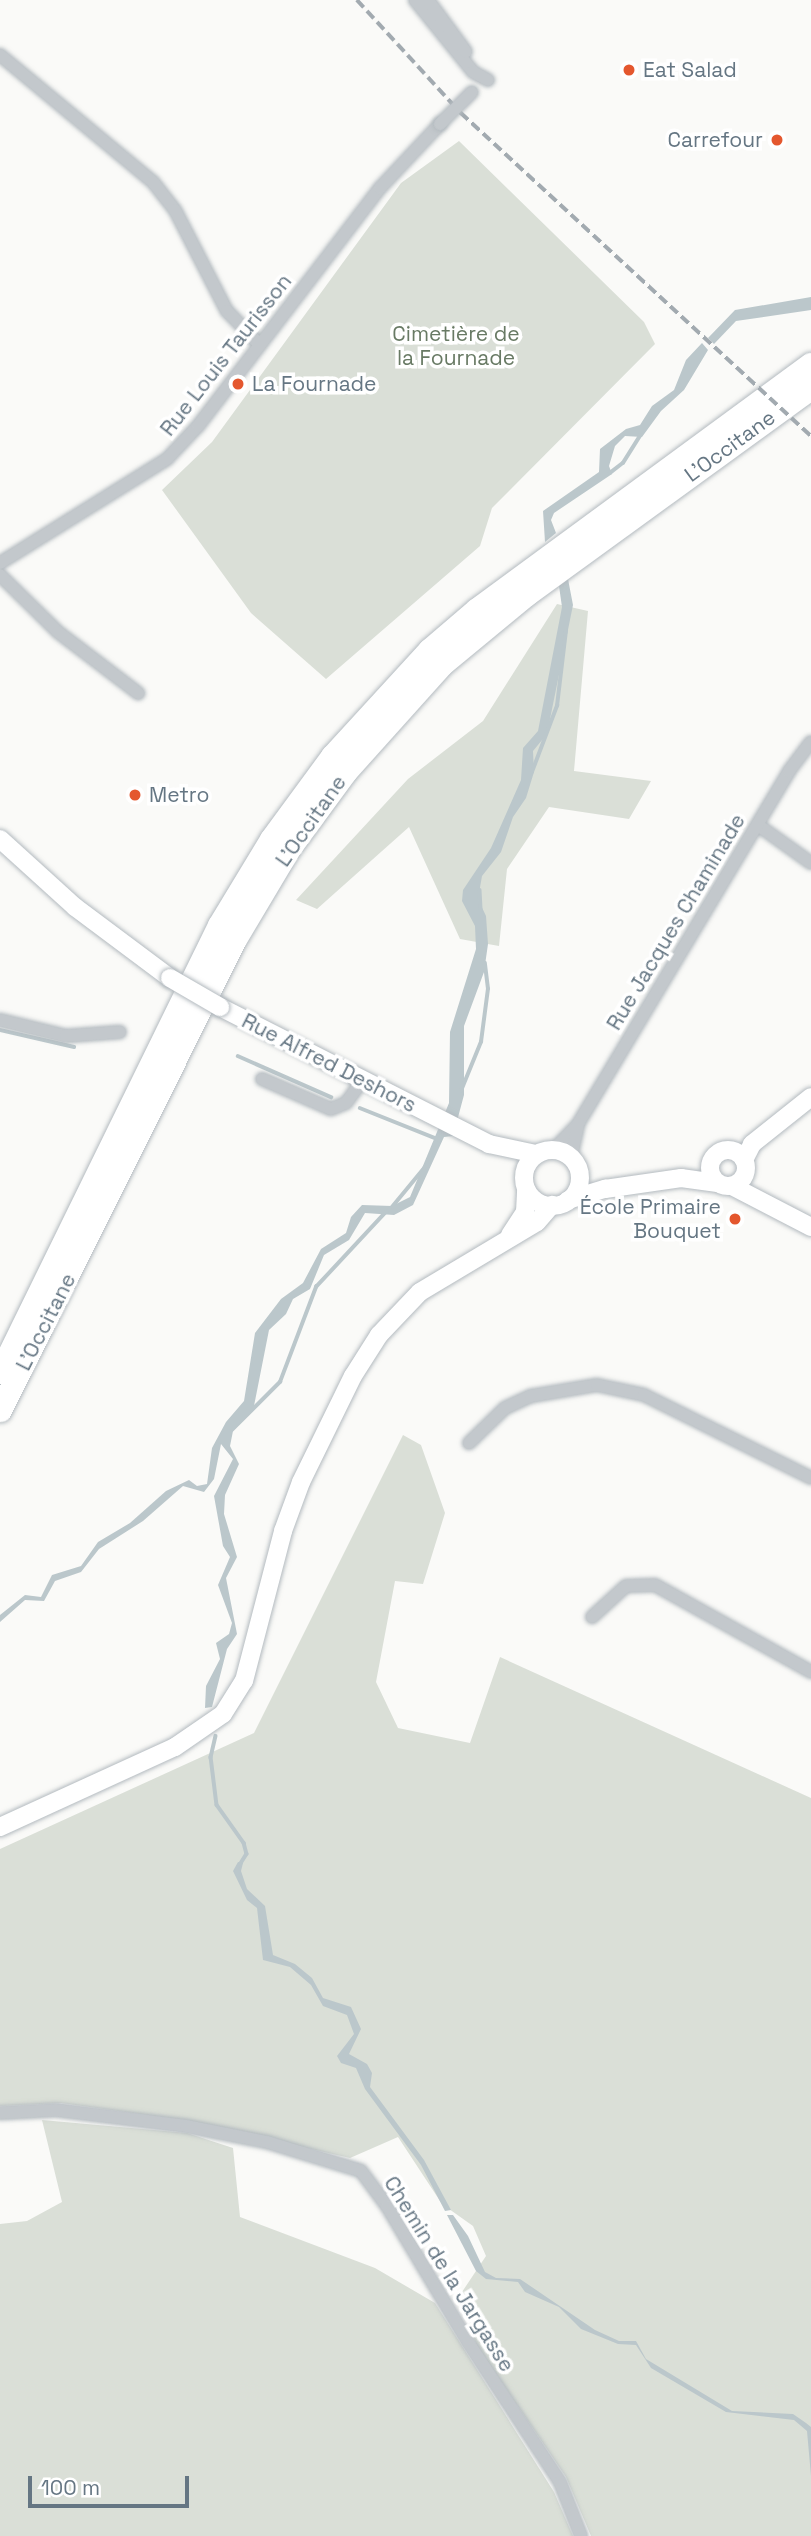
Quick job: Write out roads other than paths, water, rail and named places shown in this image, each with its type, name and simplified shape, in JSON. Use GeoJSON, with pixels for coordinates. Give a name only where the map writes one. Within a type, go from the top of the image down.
{"type":"FeatureCollection","features":[{"type":"Feature","properties":{"kind":"highway","name":"L'Occitane"},"geometry":{"type":"LineString","coordinates":[[0,1372],[219,925],[271,839],[332,756],[429,650],[477,609],[811,364]]}},
{"type":"Feature","properties":{"kind":"highway","name":"L'Occitane"},"geometry":{"type":"LineString","coordinates":[[0,1410],[235,939],[288,850],[346,771],[453,655],[537,586],[811,388]]}},
{"type":"Feature","properties":{"kind":"highway"},"geometry":{"type":"LineString","coordinates":[[753,430],[811,400]]}},
{"type":"Feature","properties":{"kind":"main road","name":"Rue Alfred Deshors"},"geometry":{"type":"LineString","coordinates":[[0,839],[75,907],[170,978],[220,1007],[489,1144]]}},
{"type":"Feature","properties":{"kind":"main road"},"geometry":{"type":"LineString","coordinates":[[688,1175],[719,1154],[737,1147],[790,1106],[807,1099]]}},
{"type":"Feature","properties":{"kind":"main road"},"geometry":{"type":"LineString","coordinates":[[735,1176],[752,1144],[807,1099]]}},
{"type":"Feature","properties":{"kind":"main road"},"geometry":{"type":"LineString","coordinates":[[489,1144],[537,1201],[560,1203],[623,1187],[688,1175],[735,1176]]}},
{"type":"Feature","properties":{"kind":"main road"},"geometry":{"type":"LineString","coordinates":[[489,1144],[540,1153],[558,1150],[574,1164],[623,1187]]}},
{"type":"Feature","properties":{"kind":"main road"},"geometry":{"type":"LineString","coordinates":[[719,1154],[736,1152],[735,1176]]}},
{"type":"Feature","properties":{"kind":"main road"},"geometry":{"type":"LineString","coordinates":[[508,1238],[525,1212],[526,1166],[540,1153]]}},
{"type":"Feature","properties":{"kind":"main road"},"geometry":{"type":"LineString","coordinates":[[719,1154],[710,1169],[735,1176],[804,1218]]}},
{"type":"Feature","properties":{"kind":"main road"},"geometry":{"type":"LineString","coordinates":[[0,1827],[175,1747],[223,1714],[244,1681],[283,1531],[301,1482],[353,1376],[379,1335],[420,1292],[537,1222],[560,1203],[578,1186],[574,1164]]}},
{"type":"Feature","properties":{"kind":"street"},"geometry":{"type":"LineString","coordinates":[[415,0],[473,72],[488,80]]}},
{"type":"Feature","properties":{"kind":"street"},"geometry":{"type":"LineString","coordinates":[[428,0],[488,80]]}},
{"type":"Feature","properties":{"kind":"street"},"geometry":{"type":"LineString","coordinates":[[0,55],[153,182],[174,210],[227,312],[260,345]]}},
{"type":"Feature","properties":{"kind":"street","name":"Rue Louis Taurisson"},"geometry":{"type":"LineString","coordinates":[[0,563],[167,459],[260,345],[380,188],[472,92],[488,80]]}},
{"type":"Feature","properties":{"kind":"street"},"geometry":{"type":"LineString","coordinates":[[0,575],[58,632],[138,693]]}},
{"type":"Feature","properties":{"kind":"street","name":"Rue Jacques Chaminade"},"geometry":{"type":"LineString","coordinates":[[540,1153],[557,1146],[578,1124],[811,742]]}},
{"type":"Feature","properties":{"kind":"street"},"geometry":{"type":"LineString","coordinates":[[758,825],[811,863]]}},
{"type":"Feature","properties":{"kind":"street"},"geometry":{"type":"LineString","coordinates":[[0,1020],[66,1037],[120,1032]]}},
{"type":"Feature","properties":{"kind":"street"},"geometry":{"type":"LineString","coordinates":[[262,1079],[331,1109],[346,1103],[363,1080]]}},
{"type":"Feature","properties":{"kind":"street","name":"Rue Jacques Chaminade"},"geometry":{"type":"LineString","coordinates":[[574,1164],[578,1124]]}},
{"type":"Feature","properties":{"kind":"street"},"geometry":{"type":"LineString","coordinates":[[469,1443],[505,1408],[531,1396],[597,1385],[644,1395],[811,1478]]}},
{"type":"Feature","properties":{"kind":"street"},"geometry":{"type":"LineString","coordinates":[[592,1617],[626,1586],[655,1585],[811,1671]]}},
{"type":"Feature","properties":{"kind":"street","name":"Chemin de la Jargasse"},"geometry":{"type":"LineString","coordinates":[[0,2113],[56,2110],[186,2126],[267,2141],[361,2172],[387,2206],[468,2342],[560,2482],[581,2536]]}},
{"type":"Feature","properties":{"kind":"waterway"},"geometry":{"type":"LineString","coordinates":[[610,473],[623,463],[640,436]]}},
{"type":"Feature","properties":{"kind":"waterway"},"geometry":{"type":"LineString","coordinates":[[532,772],[557,706],[566,631]]}},
{"type":"Feature","properties":{"kind":"waterway"},"geometry":{"type":"LineString","coordinates":[[480,890],[481,910]]}},
{"type":"Feature","properties":{"kind":"waterway"},"geometry":{"type":"LineString","coordinates":[[461,1091],[481,1042],[488,989],[485,963]]}},
{"type":"Feature","properties":{"kind":"waterway"},"geometry":{"type":"LineString","coordinates":[[0,1030],[74,1047]]}},
{"type":"Feature","properties":{"kind":"waterway"},"geometry":{"type":"LineString","coordinates":[[238,1056],[331,1097]]}},
{"type":"Feature","properties":{"kind":"waterway"},"geometry":{"type":"LineString","coordinates":[[360,1108],[440,1140]]}},
{"type":"Feature","properties":{"kind":"waterway"},"geometry":{"type":"LineString","coordinates":[[392,1207],[425,1167]]}},
{"type":"Feature","properties":{"kind":"waterway"},"geometry":{"type":"LineString","coordinates":[[232,1430],[280,1382],[316,1287],[386,1212]]}},
{"type":"Feature","properties":{"kind":"waterway"},"geometry":{"type":"LineString","coordinates":[[216,1736],[211,1757],[217,1805],[244,1843],[247,1854],[239,1867]]}},
{"type":"Feature","properties":{"kind":"railway"},"geometry":{"type":"LineString","coordinates":[[357,0],[461,113],[811,436]]}},
{"type":"Feature","properties":{"kind":"place","name":"Eat Salad"},"geometry":{"type":"Point","coordinates":[629,70]}},
{"type":"Feature","properties":{"kind":"place","name":"Carrefour"},"geometry":{"type":"Point","coordinates":[777,140]}},
{"type":"Feature","properties":{"kind":"place","name":"La Fournade"},"geometry":{"type":"Point","coordinates":[238,384]}},
{"type":"Feature","properties":{"kind":"place","name":"Metro"},"geometry":{"type":"Point","coordinates":[135,795]}},
{"type":"Feature","properties":{"kind":"place","name":"École Primaire Bouquet"},"geometry":{"type":"Point","coordinates":[735,1219]}},
{"type":"Feature","properties":{"kind":"park label","name":"Cimetière de la Fournade"},"geometry":{"type":"Point","coordinates":[456,346]}}]}
